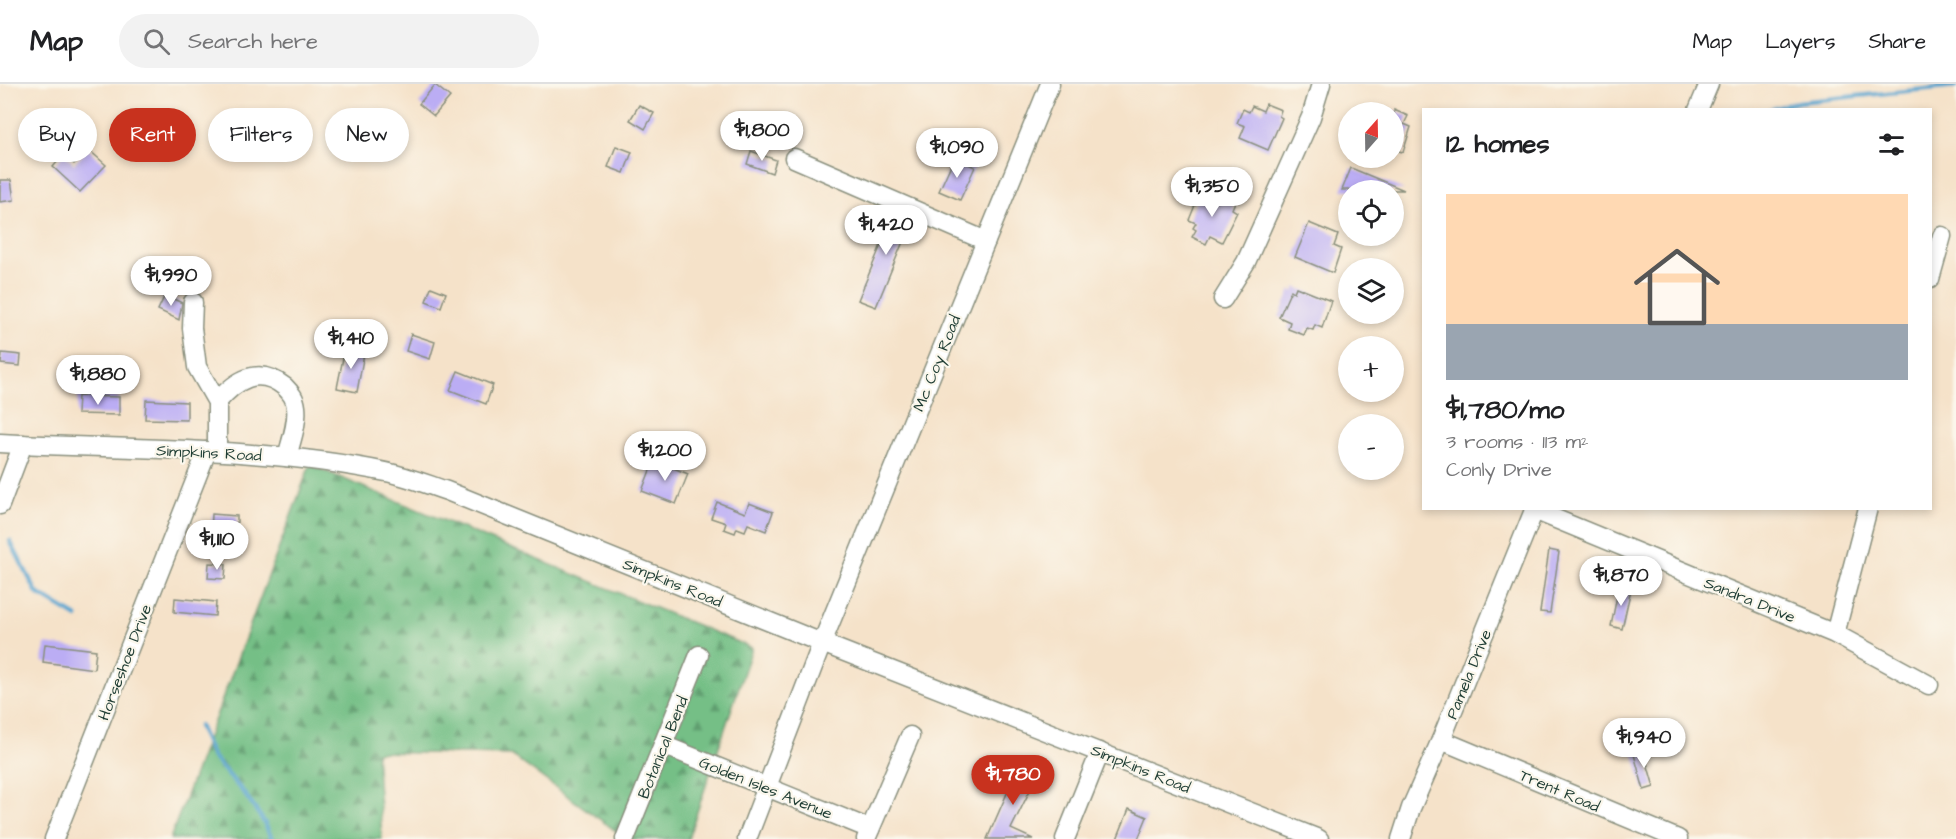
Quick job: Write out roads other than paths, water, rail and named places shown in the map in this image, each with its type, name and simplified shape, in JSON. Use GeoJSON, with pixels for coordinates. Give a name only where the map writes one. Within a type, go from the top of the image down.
{"type":"FeatureCollection","features":[{"type":"Feature","properties":{"kind":"street","name":"Mc Coy Road"},"geometry":{"type":"LineString","coordinates":[[747,839],[822,643],[1050,84]]}},
{"type":"Feature","properties":{"kind":"street"},"geometry":{"type":"LineString","coordinates":[[1223,299],[1246,262],[1311,117],[1322,84]]}},
{"type":"Feature","properties":{"kind":"street"},"geometry":{"type":"LineString","coordinates":[[1699,108],[1708,84]]}},
{"type":"Feature","properties":{"kind":"street"},"geometry":{"type":"LineString","coordinates":[[794,158],[986,241]]}},
{"type":"Feature","properties":{"kind":"street"},"geometry":{"type":"LineString","coordinates":[[1932,272],[1943,236]]}},
{"type":"Feature","properties":{"kind":"street"},"geometry":{"type":"LineString","coordinates":[[193,302],[192,328],[197,367],[217,402],[212,451]]}},
{"type":"Feature","properties":{"kind":"street"},"geometry":{"type":"LineString","coordinates":[[217,402],[234,384],[244,379],[255,376],[278,382],[294,398],[297,408],[287,457]]}},
{"type":"Feature","properties":{"kind":"street","name":"Simpkins Road"},"geometry":{"type":"LineString","coordinates":[[0,443],[212,451],[287,457],[389,472],[447,490],[822,643],[1318,839]]}},
{"type":"Feature","properties":{"kind":"street"},"geometry":{"type":"LineString","coordinates":[[0,505],[23,444]]}},
{"type":"Feature","properties":{"kind":"street","name":"Horseshoe Drive"},"geometry":{"type":"LineString","coordinates":[[54,839],[212,451]]}},
{"type":"Feature","properties":{"kind":"street","name":"Pamela Drive"},"geometry":{"type":"LineString","coordinates":[[1401,839],[1534,510]]}},
{"type":"Feature","properties":{"kind":"street","name":"Sandra Drive"},"geometry":{"type":"LineString","coordinates":[[1536,510],[1834,634],[1929,685]]}},
{"type":"Feature","properties":{"kind":"street"},"geometry":{"type":"LineString","coordinates":[[1834,634],[1867,510]]}},
{"type":"Feature","properties":{"kind":"street","name":"Botanical Bend"},"geometry":{"type":"LineString","coordinates":[[625,839],[699,655]]}},
{"type":"Feature","properties":{"kind":"street"},"geometry":{"type":"LineString","coordinates":[[868,834],[910,736]]}},
{"type":"Feature","properties":{"kind":"street","name":"Trent Road"},"geometry":{"type":"LineString","coordinates":[[1441,740],[1678,839]]}},
{"type":"Feature","properties":{"kind":"street","name":"Golden Isles Avenue"},"geometry":{"type":"LineString","coordinates":[[663,745],[767,788],[868,834]]}},
{"type":"Feature","properties":{"kind":"street"},"geometry":{"type":"LineString","coordinates":[[1065,839],[1100,752]]}},
{"type":"Feature","properties":{"kind":"waterway"},"geometry":{"type":"LineString","coordinates":[[1776,108],[1798,102],[1956,86]]}},
{"type":"Feature","properties":{"kind":"waterway"},"geometry":{"type":"LineString","coordinates":[[10,541],[37,593],[77,617]]}},
{"type":"Feature","properties":{"kind":"waterway"},"geometry":{"type":"LineString","coordinates":[[199,726],[212,756],[244,793],[264,822],[272,839]]}}]}
